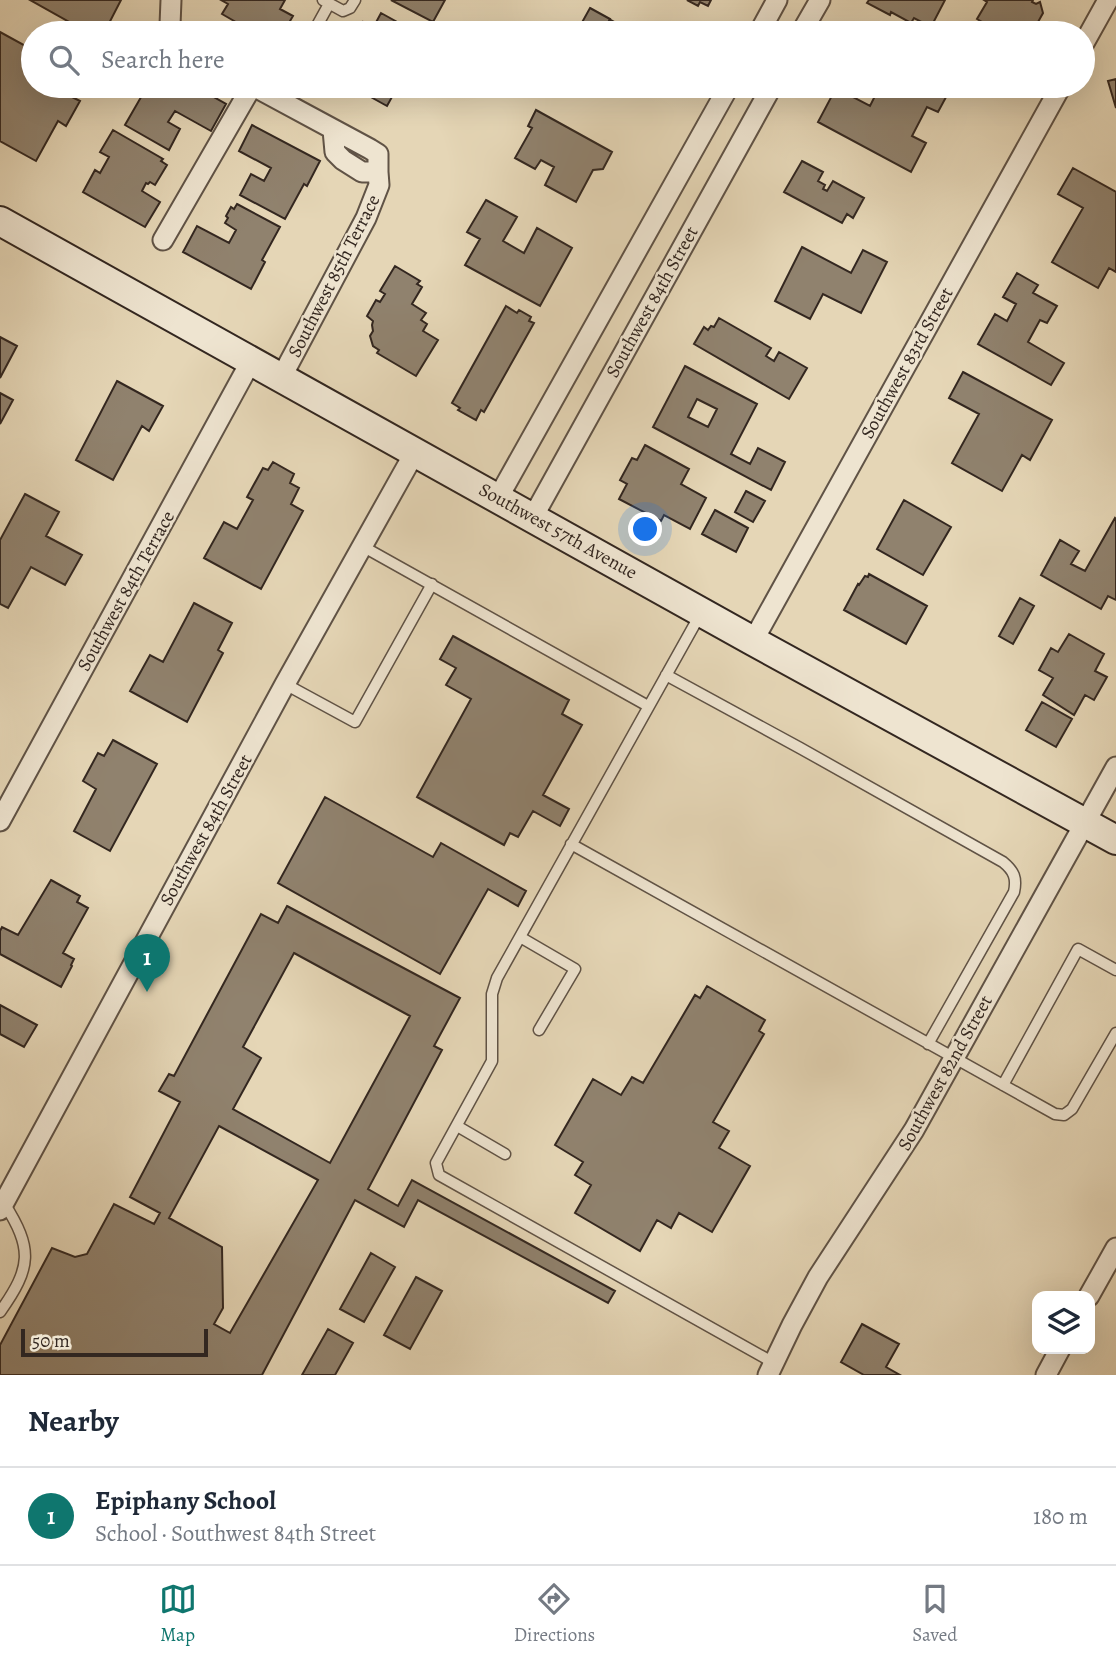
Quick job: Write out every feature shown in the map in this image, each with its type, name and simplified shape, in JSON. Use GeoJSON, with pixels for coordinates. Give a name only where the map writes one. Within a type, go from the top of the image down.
{"type":"FeatureCollection","features":[{"type":"Feature","properties":{"kind":"main road","name":"Southwest 57th Avenue"},"geometry":{"type":"LineString","coordinates":[[0,221],[1116,840]]}},
{"type":"Feature","properties":{"kind":"street"},"geometry":{"type":"LineString","coordinates":[[171,0],[172,21]]}},
{"type":"Feature","properties":{"kind":"street"},"geometry":{"type":"LineString","coordinates":[[766,21],[777,0]]}},
{"type":"Feature","properties":{"kind":"street"},"geometry":{"type":"LineString","coordinates":[[808,21],[820,0]]}},
{"type":"Feature","properties":{"kind":"street"},"geometry":{"type":"LineString","coordinates":[[1095,24],[1108,0]]}},
{"type":"Feature","properties":{"kind":"street"},"geometry":{"type":"LineString","coordinates":[[163,240],[246,98]]}},
{"type":"Feature","properties":{"kind":"street","name":"Southwest 85th Terrace"},"geometry":{"type":"LineString","coordinates":[[281,378],[373,204],[379,185],[378,154],[333,130],[288,98]]}},
{"type":"Feature","properties":{"kind":"street","name":"Southwest 84th Street"},"geometry":{"type":"LineString","coordinates":[[498,498],[722,98]]}},
{"type":"Feature","properties":{"kind":"street","name":"Southwest 84th Street"},"geometry":{"type":"LineString","coordinates":[[533,517],[765,98]]}},
{"type":"Feature","properties":{"kind":"street","name":"Southwest 83rd Street"},"geometry":{"type":"LineString","coordinates":[[753,641],[1053,98]]}},
{"type":"Feature","properties":{"kind":"street","name":"Southwest 84th Terrace"},"geometry":{"type":"LineString","coordinates":[[0,821],[251,361]]}},
{"type":"Feature","properties":{"kind":"street","name":"Southwest 84th Street"},"geometry":{"type":"LineString","coordinates":[[2,1206],[285,684],[415,452]]}},
{"type":"Feature","properties":{"kind":"street","name":"Southwest 82nd Street"},"geometry":{"type":"LineString","coordinates":[[771,1369],[818,1277],[901,1151],[1116,766]]}},
{"type":"Feature","properties":{"kind":"street"},"geometry":{"type":"LineString","coordinates":[[1092,1291],[1116,1248]]}},
{"type":"Feature","properties":{"kind":"street"},"geometry":{"type":"LineString","coordinates":[[1046,1375],[1057,1354]]}},
{"type":"Feature","properties":{"kind":"lane"},"geometry":{"type":"LineString","coordinates":[[318,21],[326,2],[343,11],[350,8],[355,0]]}},
{"type":"Feature","properties":{"kind":"lane"},"geometry":{"type":"LineString","coordinates":[[361,546],[648,706]]}},
{"type":"Feature","properties":{"kind":"lane"},"geometry":{"type":"LineString","coordinates":[[285,684],[355,722],[432,584]]}},
{"type":"Feature","properties":{"kind":"lane"},"geometry":{"type":"LineString","coordinates":[[702,612],[497,978],[492,994],[492,1061],[436,1163],[439,1175],[771,1369]]}},
{"type":"Feature","properties":{"kind":"lane"},"geometry":{"type":"LineString","coordinates":[[666,675],[812,754],[1011,869],[1015,877],[1014,892],[928,1044]]}},
{"type":"Feature","properties":{"kind":"lane"},"geometry":{"type":"LineString","coordinates":[[571,844],[1055,1114],[1069,1113],[1116,1033]]}},
{"type":"Feature","properties":{"kind":"lane"},"geometry":{"type":"LineString","coordinates":[[520,937],[575,969],[539,1030]]}},
{"type":"Feature","properties":{"kind":"lane"},"geometry":{"type":"LineString","coordinates":[[1003,1085],[1078,949],[1116,970]]}},
{"type":"Feature","properties":{"kind":"lane"},"geometry":{"type":"LineString","coordinates":[[457,1126],[505,1154]]}},
{"type":"Feature","properties":{"kind":"lane"},"geometry":{"type":"LineString","coordinates":[[0,1312],[16,1288],[26,1261],[25,1245],[18,1224],[2,1206]]}},
{"type":"Feature","properties":{"kind":"building"},"geometry":{"type":"Polygon","coordinates":[[[30,0],[121,0],[110,21],[67,21],[30,0]]]}},
{"type":"Feature","properties":{"kind":"building"},"geometry":{"type":"Polygon","coordinates":[[[221,0],[285,0],[280,9],[293,16],[290,21],[234,21],[222,14],[228,4],[221,0]]]}},
{"type":"Feature","properties":{"kind":"building"},"geometry":{"type":"Polygon","coordinates":[[[391,0],[445,0],[431,21],[391,0]]]}},
{"type":"Feature","properties":{"kind":"building"},"geometry":{"type":"Polygon","coordinates":[[[687,0],[711,0],[708,6],[700,2],[698,6],[687,0]]]}},
{"type":"Feature","properties":{"kind":"building"},"geometry":{"type":"Polygon","coordinates":[[[869,0],[945,0],[934,21],[920,21],[914,18],[907,21],[867,3],[869,0]]]}},
{"type":"Feature","properties":{"kind":"building"},"geometry":{"type":"Polygon","coordinates":[[[984,0],[1033,0],[1036,4],[1040,2],[1043,13],[1039,21],[980,21],[977,19],[987,2],[984,0]]]}},
{"type":"Feature","properties":{"kind":"building"},"geometry":{"type":"Polygon","coordinates":[[[590,8],[610,19],[609,21],[583,21],[590,8]]]}},
{"type":"Feature","properties":{"kind":"building"},"geometry":{"type":"Polygon","coordinates":[[[381,13],[395,21],[377,21],[381,13]]]}},
{"type":"Feature","properties":{"kind":"building"},"geometry":{"type":"Polygon","coordinates":[[[0,32],[21,43],[21,98],[74,98],[80,101],[66,126],[58,121],[36,161],[0,141],[0,32]]]}},
{"type":"Feature","properties":{"kind":"building"},"geometry":{"type":"Polygon","coordinates":[[[1116,79],[1116,108],[1108,81],[1116,79]]]}},
{"type":"Feature","properties":{"kind":"building"},"geometry":{"type":"Polygon","coordinates":[[[141,98],[215,98],[226,104],[211,131],[175,111],[168,122],[180,129],[169,150],[125,125],[141,98]]]}},
{"type":"Feature","properties":{"kind":"building"},"geometry":{"type":"Polygon","coordinates":[[[373,98],[391,98],[387,106],[373,98]]]}},
{"type":"Feature","properties":{"kind":"building"},"geometry":{"type":"Polygon","coordinates":[[[831,98],[855,98],[870,106],[874,98],[946,98],[938,112],[927,107],[912,136],[926,143],[911,172],[818,122],[831,98]]]}},
{"type":"Feature","properties":{"kind":"building"},"geometry":{"type":"Polygon","coordinates":[[[536,110],[612,152],[603,169],[593,170],[576,202],[545,185],[554,167],[541,160],[535,169],[515,158],[532,128],[528,126],[536,110]]]}},
{"type":"Feature","properties":{"kind":"building"},"geometry":{"type":"Polygon","coordinates":[[[252,125],[320,161],[285,219],[240,195],[251,174],[264,181],[271,168],[239,151],[252,125]]]}},
{"type":"Feature","properties":{"kind":"building"},"geometry":{"type":"Polygon","coordinates":[[[113,130],[163,159],[161,161],[167,165],[155,185],[146,183],[142,191],[160,202],[145,227],[83,192],[95,170],[100,173],[109,157],[100,152],[113,130]]]}},
{"type":"Feature","properties":{"kind":"building"},"geometry":{"type":"Polygon","coordinates":[[[802,161],[823,172],[818,181],[825,185],[823,189],[827,191],[833,181],[864,198],[853,218],[847,214],[842,223],[784,192],[802,161]]]}},
{"type":"Feature","properties":{"kind":"building"},"geometry":{"type":"Polygon","coordinates":[[[1073,168],[1116,192],[1116,272],[1109,268],[1098,288],[1052,262],[1083,208],[1058,194],[1073,168]]]}},
{"type":"Feature","properties":{"kind":"building"},"geometry":{"type":"Polygon","coordinates":[[[486,200],[517,217],[503,241],[524,253],[537,228],[572,248],[540,306],[465,265],[480,239],[467,232],[486,200]]]}},
{"type":"Feature","properties":{"kind":"building"},"geometry":{"type":"Polygon","coordinates":[[[237,204],[280,227],[262,260],[265,262],[251,289],[183,252],[197,226],[229,243],[236,230],[225,223],[228,218],[226,216],[231,207],[234,209],[237,204]]]}},
{"type":"Feature","properties":{"kind":"building"},"geometry":{"type":"Polygon","coordinates":[[[802,247],[851,273],[863,250],[887,262],[861,313],[823,294],[810,319],[775,301],[802,247]]]}},
{"type":"Feature","properties":{"kind":"building"},"geometry":{"type":"Polygon","coordinates":[[[395,266],[420,281],[417,284],[422,287],[412,304],[426,313],[421,320],[427,324],[423,331],[438,340],[416,376],[377,353],[379,350],[373,346],[370,336],[373,321],[367,316],[376,300],[380,302],[385,294],[380,291],[395,266]]]}},
{"type":"Feature","properties":{"kind":"building"},"geometry":{"type":"Polygon","coordinates":[[[1017,273],[1038,285],[1033,293],[1057,306],[1047,323],[1040,320],[1028,342],[1064,363],[1051,385],[978,344],[995,314],[1007,321],[1016,304],[1003,297],[1017,273]]]}},
{"type":"Feature","properties":{"kind":"building"},"geometry":{"type":"Polygon","coordinates":[[[506,306],[531,317],[529,321],[534,323],[484,412],[481,410],[476,420],[458,410],[460,408],[452,403],[506,306]]]}},
{"type":"Feature","properties":{"kind":"building"},"geometry":{"type":"Polygon","coordinates":[[[719,318],[771,348],[766,356],[774,361],[779,352],[807,368],[789,399],[694,344],[704,327],[708,330],[711,326],[714,327],[719,318]]]}},
{"type":"Feature","properties":{"kind":"building"},"geometry":{"type":"Polygon","coordinates":[[[0,337],[17,346],[0,378],[0,337]]]}},
{"type":"Feature","properties":{"kind":"building"},"geometry":{"type":"Polygon","coordinates":[[[685,366],[757,404],[731,454],[750,464],[758,448],[785,462],[771,490],[653,427],[685,366]],[[697,399],[688,417],[708,427],[717,409],[697,399]]]}},
{"type":"Feature","properties":{"kind":"building"},"geometry":{"type":"Polygon","coordinates":[[[963,372],[1052,420],[1030,460],[1022,455],[1002,491],[952,463],[979,414],[949,398],[963,372]]]}},
{"type":"Feature","properties":{"kind":"building"},"geometry":{"type":"Polygon","coordinates":[[[117,381],[163,406],[149,431],[142,426],[113,480],[76,460],[117,381]]]}},
{"type":"Feature","properties":{"kind":"building"},"geometry":{"type":"Polygon","coordinates":[[[0,393],[13,400],[0,424],[0,393]]]}},
{"type":"Feature","properties":{"kind":"building"},"geometry":{"type":"Polygon","coordinates":[[[645,445],[689,469],[681,484],[706,498],[690,529],[664,515],[661,521],[619,499],[627,484],[620,480],[632,458],[637,460],[645,445]]]}},
{"type":"Feature","properties":{"kind":"building"},"geometry":{"type":"Polygon","coordinates":[[[273,462],[294,474],[290,483],[299,488],[291,504],[303,511],[261,589],[204,558],[224,522],[237,529],[253,500],[247,497],[263,468],[268,470],[273,462]]]}},
{"type":"Feature","properties":{"kind":"building"},"geometry":{"type":"Polygon","coordinates":[[[746,491],[765,501],[753,522],[735,512],[746,491]]]}},
{"type":"Feature","properties":{"kind":"building"},"geometry":{"type":"Polygon","coordinates":[[[25,494],[59,512],[46,536],[82,555],[65,585],[31,567],[8,608],[0,604],[0,540],[25,494]]]}},
{"type":"Feature","properties":{"kind":"building"},"geometry":{"type":"Polygon","coordinates":[[[904,500],[951,527],[923,575],[877,549],[904,500]]]}},
{"type":"Feature","properties":{"kind":"building"},"geometry":{"type":"Polygon","coordinates":[[[715,510],[748,528],[736,552],[702,534],[715,510]]]}},
{"type":"Feature","properties":{"kind":"building"},"geometry":{"type":"Polygon","coordinates":[[[1115,518],[1116,600],[1108,596],[1101,609],[1041,575],[1060,540],[1079,551],[1071,564],[1085,571],[1115,518]]]}},
{"type":"Feature","properties":{"kind":"building"},"geometry":{"type":"Polygon","coordinates":[[[869,574],[927,606],[906,644],[844,610],[858,584],[869,574]]]}},
{"type":"Feature","properties":{"kind":"building"},"geometry":{"type":"Polygon","coordinates":[[[1020,598],[1034,606],[1013,644],[999,636],[1020,598]]]}},
{"type":"Feature","properties":{"kind":"building"},"geometry":{"type":"Polygon","coordinates":[[[194,603],[232,623],[218,650],[223,653],[187,722],[130,691],[150,655],[163,662],[194,603]]]}},
{"type":"Feature","properties":{"kind":"building"},"geometry":{"type":"Polygon","coordinates":[[[1069,634],[1104,654],[1095,671],[1107,677],[1094,700],[1085,695],[1074,715],[1043,695],[1053,678],[1039,670],[1051,648],[1058,652],[1069,634]]]}},
{"type":"Feature","properties":{"kind":"building"},"geometry":{"type":"Polygon","coordinates":[[[453,636],[569,700],[562,714],[582,725],[543,795],[569,809],[560,826],[533,811],[518,837],[510,833],[504,845],[417,797],[471,699],[446,685],[456,668],[440,659],[453,636]]]}},
{"type":"Feature","properties":{"kind":"building"},"geometry":{"type":"Polygon","coordinates":[[[1042,702],[1072,719],[1056,747],[1026,730],[1042,702]]]}},
{"type":"Feature","properties":{"kind":"building"},"geometry":{"type":"Polygon","coordinates":[[[113,740],[157,764],[110,851],[74,831],[96,789],[83,781],[98,753],[104,756],[113,740]]]}},
{"type":"Feature","properties":{"kind":"building"},"geometry":{"type":"Polygon","coordinates":[[[325,797],[433,857],[441,843],[526,891],[518,906],[488,889],[440,974],[278,883],[325,797]]]}},
{"type":"Feature","properties":{"kind":"building"},"geometry":{"type":"Polygon","coordinates":[[[51,880],[80,896],[77,902],[88,908],[63,953],[74,959],[61,987],[0,954],[2,927],[18,935],[51,880]]]}},
{"type":"Feature","properties":{"kind":"building"},"geometry":{"type":"Polygon","coordinates":[[[287,906],[460,998],[434,1046],[442,1050],[368,1189],[398,1206],[412,1180],[615,1291],[608,1303],[418,1200],[404,1227],[355,1200],[262,1375],[0,1375],[0,1345],[52,1248],[75,1257],[87,1254],[114,1204],[154,1224],[160,1213],[130,1197],[180,1102],[159,1091],[169,1074],[174,1076],[261,914],[278,923],[287,906]],[[294,953],[243,1047],[261,1058],[233,1109],[330,1163],[410,1016],[294,953]],[[219,1126],[169,1218],[222,1247],[223,1308],[214,1324],[230,1333],[318,1180],[219,1126]]]}},
{"type":"Feature","properties":{"kind":"building"},"geometry":{"type":"Polygon","coordinates":[[[707,986],[765,1020],[759,1031],[764,1034],[713,1122],[729,1131],[719,1148],[750,1166],[712,1232],[679,1213],[671,1228],[657,1220],[640,1251],[575,1213],[591,1185],[575,1175],[583,1162],[555,1145],[593,1079],[621,1095],[632,1077],[643,1083],[695,995],[700,998],[707,986]]]}},
{"type":"Feature","properties":{"kind":"building"},"geometry":{"type":"Polygon","coordinates":[[[0,1005],[37,1025],[24,1047],[0,1034],[0,1005]]]}},
{"type":"Feature","properties":{"kind":"building"},"geometry":{"type":"Polygon","coordinates":[[[371,1253],[395,1267],[364,1322],[340,1309],[371,1253]]]}},
{"type":"Feature","properties":{"kind":"building"},"geometry":{"type":"Polygon","coordinates":[[[416,1277],[442,1291],[410,1349],[384,1335],[416,1277]]]}},
{"type":"Feature","properties":{"kind":"building"},"geometry":{"type":"Polygon","coordinates":[[[862,1324],[899,1344],[886,1367],[900,1375],[864,1375],[841,1362],[862,1324]]]}},
{"type":"Feature","properties":{"kind":"building"},"geometry":{"type":"Polygon","coordinates":[[[328,1329],[353,1343],[335,1375],[302,1375],[328,1329]]]}},
{"type":"Feature","properties":{"kind":"place","name":"Epiphany School"},"geometry":{"type":"Point","coordinates":[147,992]}}]}
